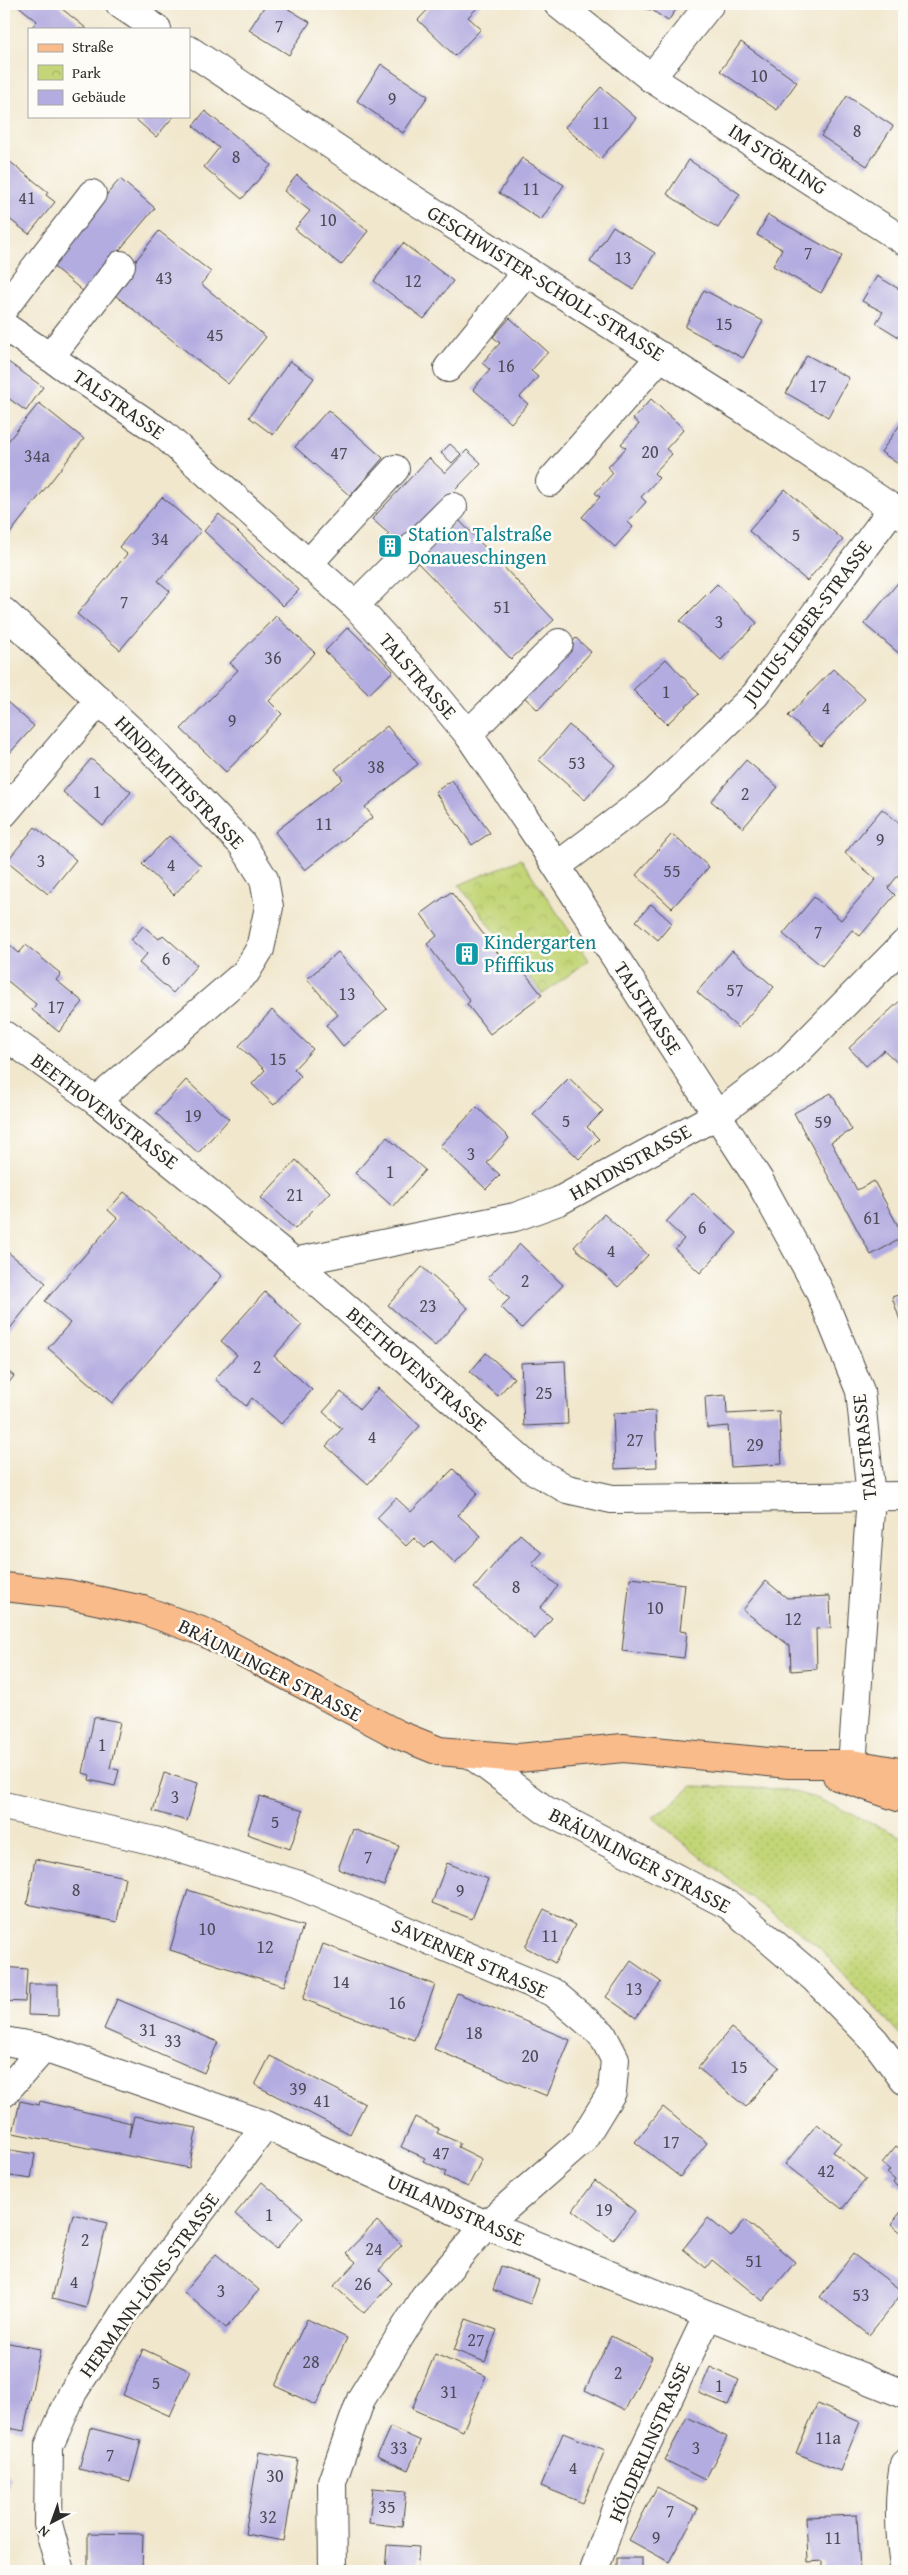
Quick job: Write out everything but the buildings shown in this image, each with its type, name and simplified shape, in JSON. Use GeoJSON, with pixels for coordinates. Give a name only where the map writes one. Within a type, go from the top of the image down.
{"type":"FeatureCollection","features":[{"type":"Feature","properties":{"kind":"main road","name":"BRÄUNLINGER STRASSE"},"geometry":{"type":"LineString","coordinates":[[4,1587],[68,1594],[143,1610],[204,1632],[397,1734],[439,1751],[473,1756],[518,1758],[623,1748],[851,1772],[894,1771],[904,1777]]}},
{"type":"Feature","properties":{"kind":"main road","name":"BRÄUNLINGER STRASSE"},"geometry":{"type":"LineString","coordinates":[[851,1772],[904,1798]]}},
{"type":"Feature","properties":{"kind":"street"},"geometry":{"type":"LineString","coordinates":[[120,4],[156,28]]}},
{"type":"Feature","properties":{"kind":"street","name":"IM STÖRLING"},"geometry":{"type":"LineString","coordinates":[[558,4],[651,78],[904,241]]}},
{"type":"Feature","properties":{"kind":"street"},"geometry":{"type":"LineString","coordinates":[[651,78],[710,4]]}},
{"type":"Feature","properties":{"kind":"street","name":"GESCHWISTER-SCHOLL-STRASSE"},"geometry":{"type":"LineString","coordinates":[[190,51],[405,194],[661,356],[899,512]]}},
{"type":"Feature","properties":{"kind":"street"},"geometry":{"type":"LineString","coordinates":[[4,308],[92,194]]}},
{"type":"Feature","properties":{"kind":"street"},"geometry":{"type":"LineString","coordinates":[[50,357],[121,265]]}},
{"type":"Feature","properties":{"kind":"street"},"geometry":{"type":"LineString","coordinates":[[448,368],[527,271]]}},
{"type":"Feature","properties":{"kind":"street","name":"TALSTRASSE"},"geometry":{"type":"LineString","coordinates":[[4,326],[163,434],[309,563],[354,606],[419,675],[468,734],[557,866],[759,1180],[820,1290],[860,1391],[871,1497],[851,1772]]}},
{"type":"Feature","properties":{"kind":"street"},"geometry":{"type":"LineString","coordinates":[[550,482],[661,356]]}},
{"type":"Feature","properties":{"kind":"street"},"geometry":{"type":"LineString","coordinates":[[309,563],[395,468]]}},
{"type":"Feature","properties":{"kind":"street"},"geometry":{"type":"LineString","coordinates":[[354,606],[453,507]]}},
{"type":"Feature","properties":{"kind":"street","name":"JULIUS-LEBER-STRASSE"},"geometry":{"type":"LineString","coordinates":[[557,866],[654,793],[755,695],[899,512]]}},
{"type":"Feature","properties":{"kind":"street","name":"HINDEMITHSTRASSE"},"geometry":{"type":"LineString","coordinates":[[4,612],[148,746],[242,844],[264,879],[269,907],[260,950],[246,972],[96,1101]]}},
{"type":"Feature","properties":{"kind":"street"},"geometry":{"type":"LineString","coordinates":[[468,734],[559,643]]}},
{"type":"Feature","properties":{"kind":"street"},"geometry":{"type":"LineString","coordinates":[[4,813],[100,700]]}},
{"type":"Feature","properties":{"kind":"street","name":"HAYDNSTRASSE"},"geometry":{"type":"LineString","coordinates":[[294,1262],[515,1217],[560,1201],[717,1115],[787,1062],[904,944]]}},
{"type":"Feature","properties":{"kind":"street","name":"BEETHOVENSTRASSE"},"geometry":{"type":"LineString","coordinates":[[4,1036],[96,1101],[294,1262],[530,1468],[567,1489],[612,1499],[904,1496]]}},
{"type":"Feature","properties":{"kind":"street","name":"BRÄUNLINGER STRASSE"},"geometry":{"type":"LineString","coordinates":[[473,1756],[545,1810],[730,1906],[814,1978],[875,2041],[904,2080]]}},
{"type":"Feature","properties":{"kind":"street","name":"SAVERNER STRASSE"},"geometry":{"type":"LineString","coordinates":[[4,1806],[155,1841],[296,1884],[552,1992],[602,2034],[615,2059],[612,2092],[582,2141],[486,2225],[426,2296],[361,2399],[332,2482],[332,2571]]}},
{"type":"Feature","properties":{"kind":"street","name":"UHLANDSTRASSE"},"geometry":{"type":"LineString","coordinates":[[4,2041],[44,2048],[266,2125],[486,2225],[904,2394]]}},
{"type":"Feature","properties":{"kind":"street"},"geometry":{"type":"LineString","coordinates":[[4,2093],[44,2048]]}},
{"type":"Feature","properties":{"kind":"street","name":"HERMANN-LÖNS-STRASSE"},"geometry":{"type":"LineString","coordinates":[[61,2571],[48,2524],[49,2446],[73,2392],[124,2313],[266,2125]]}},
{"type":"Feature","properties":{"kind":"street","name":"HÖLDERLINSTRASSE"},"geometry":{"type":"LineString","coordinates":[[594,2571],[616,2508],[708,2315]]}},
{"type":"Feature","properties":{"kind":"street"},"geometry":{"type":"LineString","coordinates":[[904,2464],[901,2481],[900,2535],[904,2566]]}},
{"type":"Feature","properties":{"kind":"green space"},"geometry":{"type":"Polygon","coordinates":[[[521,859],[589,960],[543,994],[459,885],[521,859]]]}},
{"type":"Feature","properties":{"kind":"green space"},"geometry":{"type":"Polygon","coordinates":[[[692,1786],[784,1789],[819,1799],[904,1838],[904,2039],[819,1947],[757,1902],[652,1817],[667,1808],[692,1786]]]}},
{"type":"Feature","properties":{"kind":"place","name":"Station Talstraße Donaueschingen"},"geometry":{"type":"Point","coordinates":[390,546]}},
{"type":"Feature","properties":{"kind":"place","name":"Kindergarten Pfiffikus"},"geometry":{"type":"Point","coordinates":[467,954]}}]}
